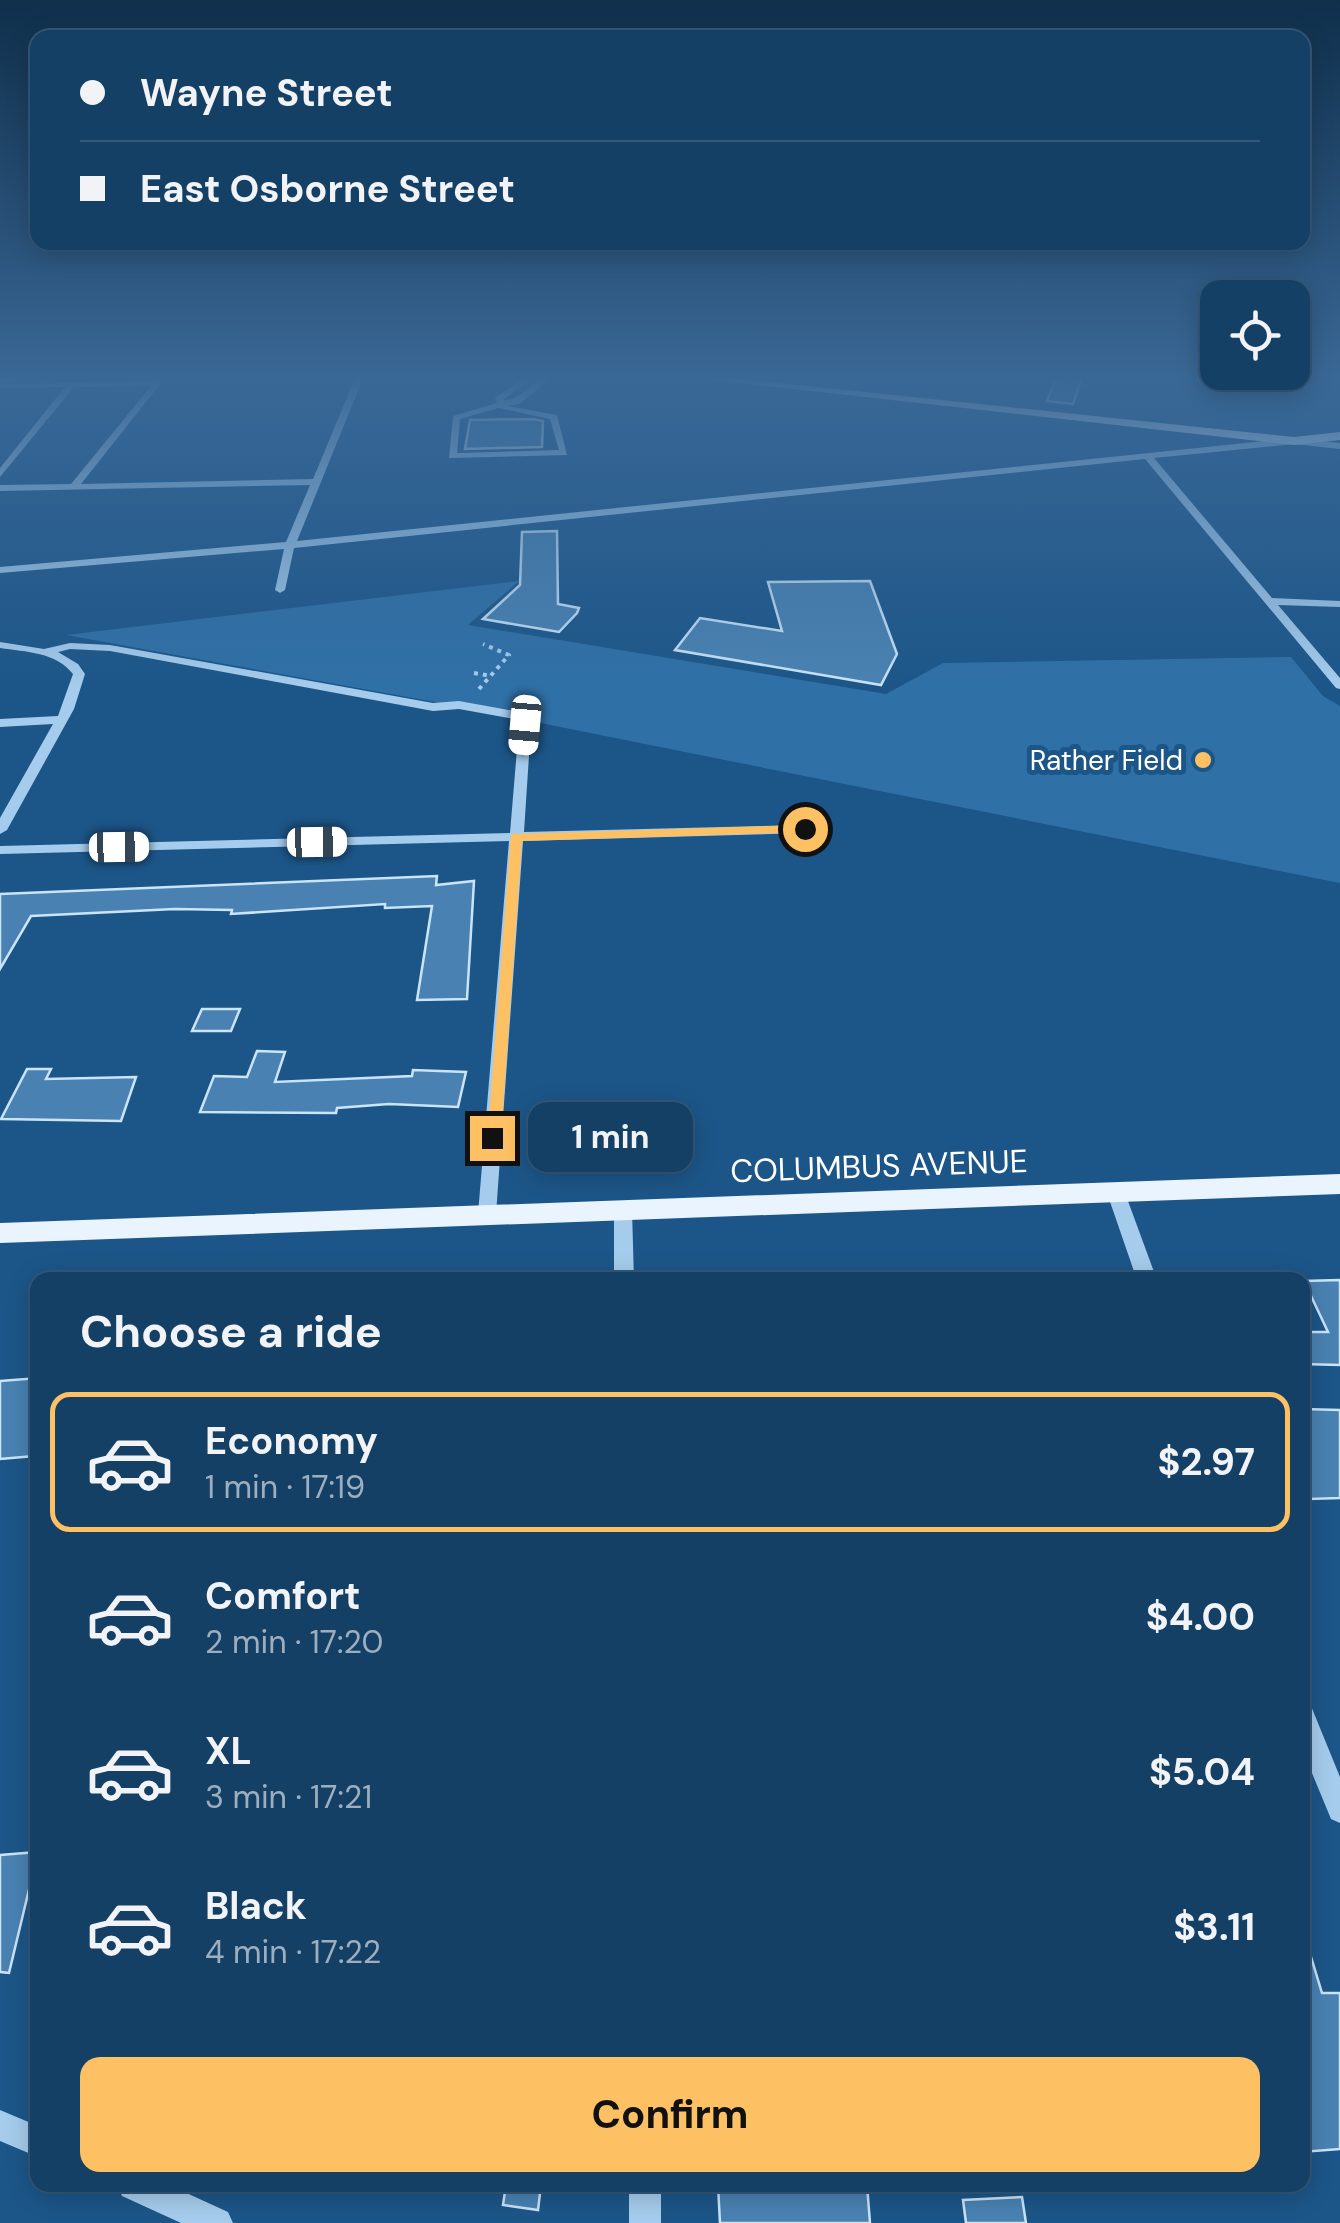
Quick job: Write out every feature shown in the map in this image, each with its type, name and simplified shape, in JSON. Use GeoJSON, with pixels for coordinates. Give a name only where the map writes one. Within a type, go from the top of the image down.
{"type":"FeatureCollection","features":[{"type":"Feature","properties":{"kind":"main road","name":"COLUMBUS AVENUE"},"geometry":{"type":"LineString","coordinates":[[0,1233],[1340,1184]]}},
{"type":"Feature","properties":{"kind":"street"},"geometry":{"type":"LineString","coordinates":[[74,486],[79,480]]}},
{"type":"Feature","properties":{"kind":"street"},"geometry":{"type":"LineString","coordinates":[[0,570],[290,545],[911,480]]}},
{"type":"Feature","properties":{"kind":"street"},"geometry":{"type":"LineString","coordinates":[[1167,480],[1340,685]]}},
{"type":"Feature","properties":{"kind":"street"},"geometry":{"type":"LineString","coordinates":[[0,488],[315,482],[290,545],[280,590]]}},
{"type":"Feature","properties":{"kind":"street"},"geometry":{"type":"LineString","coordinates":[[1270,601],[1340,604]]}},
{"type":"Feature","properties":{"kind":"street"},"geometry":{"type":"LineString","coordinates":[[0,645],[74,663],[80,674],[61,720],[0,830]]}},
{"type":"Feature","properties":{"kind":"street"},"geometry":{"type":"LineString","coordinates":[[40,653],[61,646],[102,647],[433,707],[465,706],[522,720],[487,1214]]}},
{"type":"Feature","properties":{"kind":"street"},"geometry":{"type":"LineString","coordinates":[[0,723],[61,720]]}},
{"type":"Feature","properties":{"kind":"street"},"geometry":{"type":"LineString","coordinates":[[0,850],[805,829]]}},
{"type":"Feature","properties":{"kind":"street"},"geometry":{"type":"LineString","coordinates":[[1116,1193],[1144,1272]]}},
{"type":"Feature","properties":{"kind":"street"},"geometry":{"type":"LineString","coordinates":[[623,1210],[624,1272]]}},
{"type":"Feature","properties":{"kind":"street"},"geometry":{"type":"LineString","coordinates":[[1310,1735],[1340,1810]]}},
{"type":"Feature","properties":{"kind":"street"},"geometry":{"type":"LineString","coordinates":[[0,2125],[30,2138]]}},
{"type":"Feature","properties":{"kind":"street"},"geometry":{"type":"LineString","coordinates":[[148,2192],[216,2223]]}},
{"type":"Feature","properties":{"kind":"street"},"geometry":{"type":"LineString","coordinates":[[644,2192],[646,2223]]}},
{"type":"Feature","properties":{"kind":"path"},"geometry":{"type":"LineString","coordinates":[[477,692],[509,656],[483,644]]}},
{"type":"Feature","properties":{"kind":"path"},"geometry":{"type":"LineString","coordinates":[[474,673],[491,676]]}},
{"type":"Feature","properties":{"kind":"shaded area"},"geometry":{"type":"Polygon","coordinates":[[[519,581],[468,625],[886,694],[943,663],[1291,657],[1323,696],[1340,706],[1340,883],[435,702],[66,635],[519,581]]]}},
{"type":"Feature","properties":{"kind":"building"},"geometry":{"type":"Polygon","coordinates":[[[557,531],[558,604],[579,608],[577,613],[559,632],[483,619],[520,585],[522,532],[557,531]]]}},
{"type":"Feature","properties":{"kind":"building"},"geometry":{"type":"Polygon","coordinates":[[[870,581],[897,654],[881,685],[675,650],[700,618],[782,631],[768,582],[870,581]]]}},
{"type":"Feature","properties":{"kind":"building"},"geometry":{"type":"Polygon","coordinates":[[[437,876],[436,885],[474,881],[467,999],[417,1000],[432,906],[385,908],[385,904],[231,914],[232,910],[175,909],[31,916],[0,969],[0,894],[437,876]]]}},
{"type":"Feature","properties":{"kind":"building"},"geometry":{"type":"Polygon","coordinates":[[[202,1009],[240,1009],[231,1031],[192,1031],[202,1009]]]}},
{"type":"Feature","properties":{"kind":"building"},"geometry":{"type":"Polygon","coordinates":[[[257,1051],[285,1052],[275,1082],[412,1076],[413,1070],[466,1072],[458,1107],[389,1104],[337,1108],[336,1113],[200,1112],[214,1076],[247,1077],[257,1051]]]}},
{"type":"Feature","properties":{"kind":"building"},"geometry":{"type":"Polygon","coordinates":[[[27,1069],[51,1069],[46,1079],[136,1077],[121,1121],[1,1119],[27,1069]]]}},
{"type":"Feature","properties":{"kind":"building"},"geometry":{"type":"Polygon","coordinates":[[[1340,1280],[1340,1365],[1310,1364],[1310,1332],[1328,1332],[1310,1294],[1310,1281],[1340,1280]]]}},
{"type":"Feature","properties":{"kind":"building"},"geometry":{"type":"Polygon","coordinates":[[[30,1379],[30,1456],[0,1459],[0,1381],[30,1379]]]}},
{"type":"Feature","properties":{"kind":"building"},"geometry":{"type":"Polygon","coordinates":[[[1310,1409],[1340,1410],[1340,1498],[1310,1499],[1310,1409]]]}},
{"type":"Feature","properties":{"kind":"building"},"geometry":{"type":"Polygon","coordinates":[[[30,1853],[30,1885],[9,1973],[0,1972],[0,1855],[30,1853]]]}},
{"type":"Feature","properties":{"kind":"building"},"geometry":{"type":"Polygon","coordinates":[[[1310,1954],[1322,1993],[1340,1993],[1340,2149],[1310,2151],[1310,1954]]]}},
{"type":"Feature","properties":{"kind":"building"},"geometry":{"type":"Polygon","coordinates":[[[505,2192],[540,2192],[538,2210],[503,2205],[505,2192]]]}},
{"type":"Feature","properties":{"kind":"building"},"geometry":{"type":"Polygon","coordinates":[[[718,2192],[868,2192],[870,2223],[720,2223],[718,2192]]]}},
{"type":"Feature","properties":{"kind":"building"},"geometry":{"type":"Polygon","coordinates":[[[1022,2197],[1026,2223],[966,2223],[963,2200],[1022,2197]]]}},
{"type":"Feature","properties":{"kind":"place","name":"Rather Field"},"geometry":{"type":"Point","coordinates":[1203,760]}},
{"type":"Feature","properties":{"kind":"route"},"geometry":{"type":"LineString","coordinates":[[492,1138],[516,837],[805,829]]}}]}
